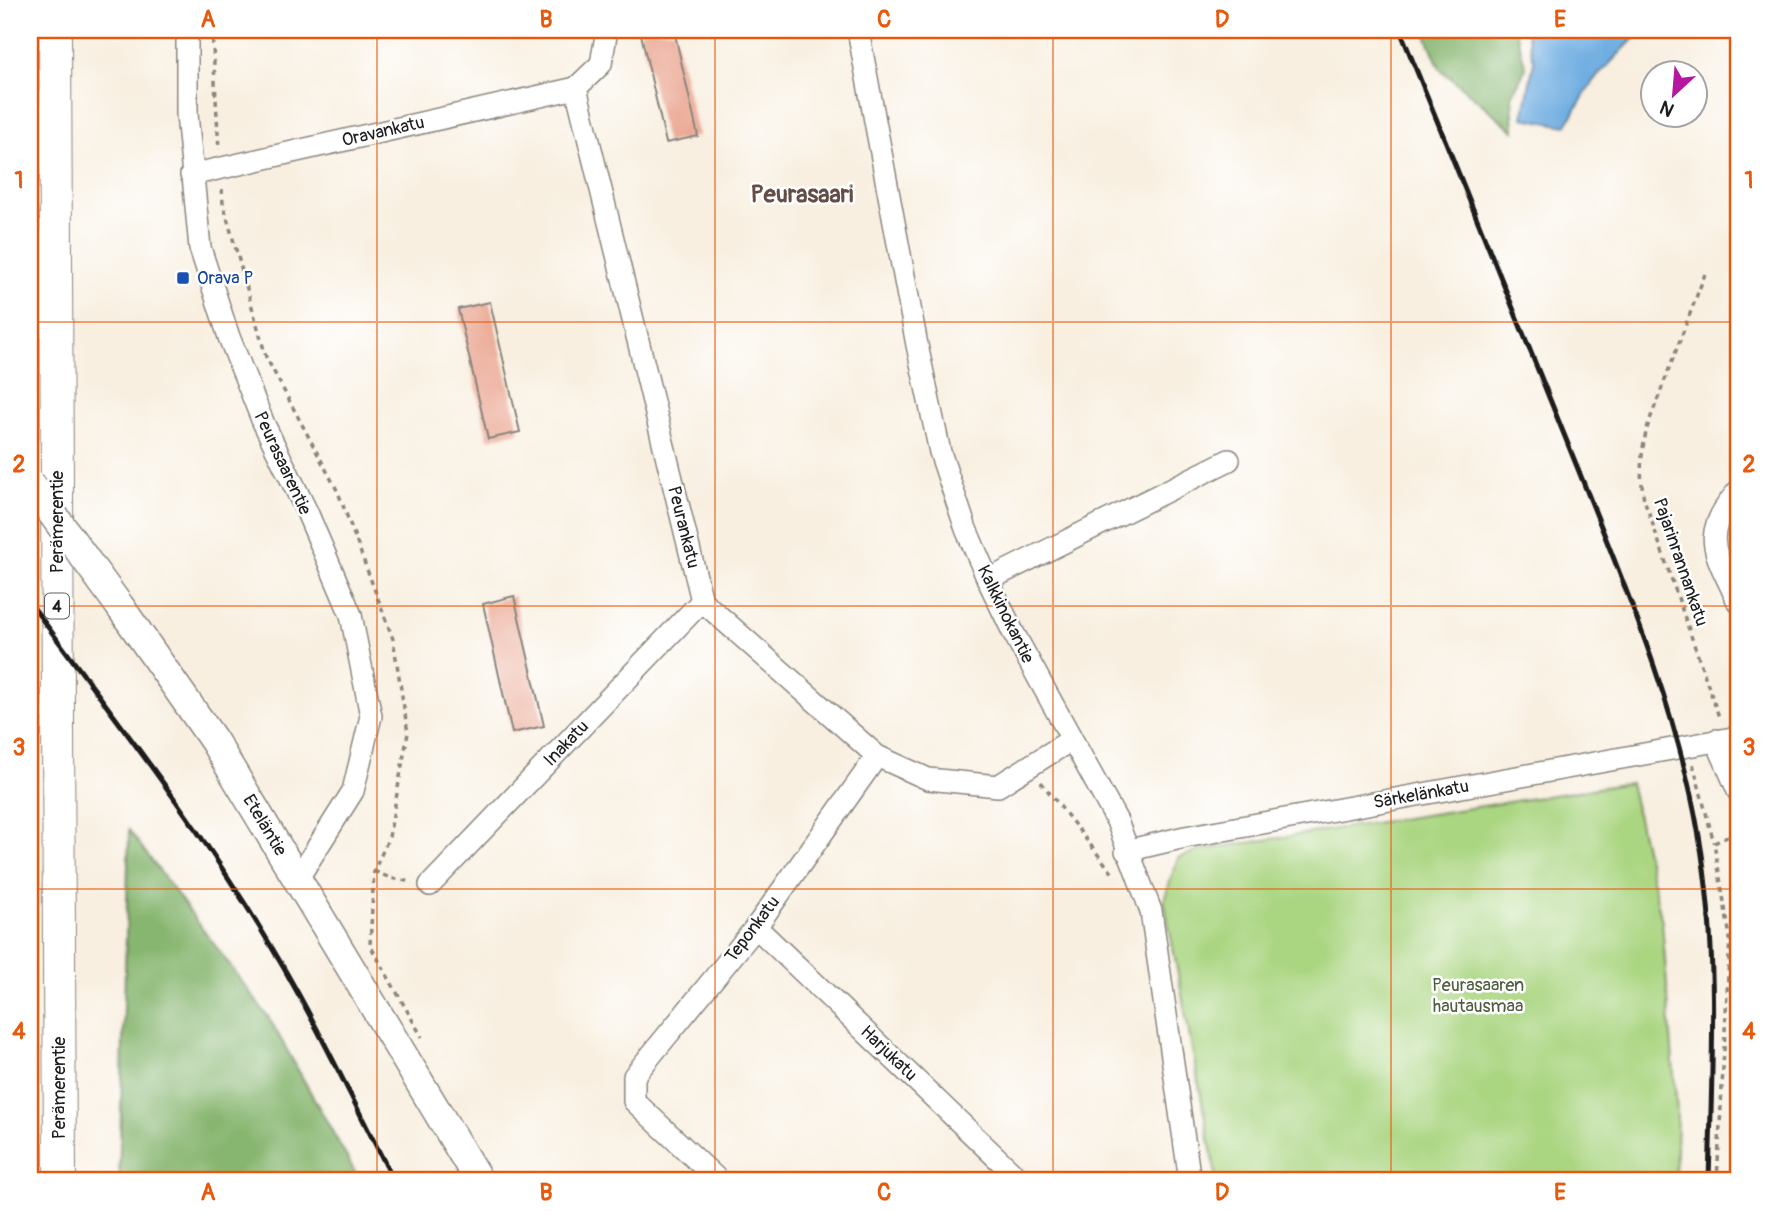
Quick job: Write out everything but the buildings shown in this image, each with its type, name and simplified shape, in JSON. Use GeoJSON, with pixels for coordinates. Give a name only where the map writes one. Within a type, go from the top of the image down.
{"type":"FeatureCollection","features":[{"type":"Feature","properties":{"kind":"highway","name":"Perämerentie"},"geometry":{"type":"LineString","coordinates":[[55,30],[60,1181]]}},
{"type":"Feature","properties":{"kind":"main road","name":"Eteläntie"},"geometry":{"type":"LineString","coordinates":[[30,483],[214,741],[479,1181]]}},
{"type":"Feature","properties":{"kind":"street","name":"Peurasaarentie"},"geometry":{"type":"LineString","coordinates":[[187,30],[187,114],[200,248],[225,324],[263,422],[307,512],[351,615],[371,716],[353,791],[298,878]]}},
{"type":"Feature","properties":{"kind":"street"},"geometry":{"type":"LineString","coordinates":[[576,88],[601,64],[607,30]]}},
{"type":"Feature","properties":{"kind":"street","name":"Kalkkinokantie"},"geometry":{"type":"LineString","coordinates":[[859,30],[914,332],[940,452],[966,529],[988,580],[1071,740],[1117,821],[1126,851],[1151,911],[1189,1181]]}},
{"type":"Feature","properties":{"kind":"street","name":"Oravankatu"},"geometry":{"type":"LineString","coordinates":[[191,175],[576,88]]}},
{"type":"Feature","properties":{"kind":"street","name":"Peurankatu"},"geometry":{"type":"LineString","coordinates":[[576,88],[702,601]]}},
{"type":"Feature","properties":{"kind":"street"},"geometry":{"type":"LineString","coordinates":[[988,580],[1228,460]]}},
{"type":"Feature","properties":{"kind":"street"},"geometry":{"type":"LineString","coordinates":[[1738,491],[1718,514],[1713,546],[1738,602]]}},
{"type":"Feature","properties":{"kind":"street"},"geometry":{"type":"LineString","coordinates":[[702,601],[877,755],[928,779],[998,786],[1071,740]]}},
{"type":"Feature","properties":{"kind":"street","name":"Inakatu"},"geometry":{"type":"LineString","coordinates":[[430,886],[702,601]]}},
{"type":"Feature","properties":{"kind":"street"},"geometry":{"type":"LineString","coordinates":[[1727,738],[1738,791]]}},
{"type":"Feature","properties":{"kind":"street","name":"Särkelänkatu"},"geometry":{"type":"LineString","coordinates":[[1126,851],[1185,837],[1727,738]]}},
{"type":"Feature","properties":{"kind":"street","name":"Teponkatu"},"geometry":{"type":"LineString","coordinates":[[719,1181],[634,1101],[634,1076],[756,927],[877,755]]}},
{"type":"Feature","properties":{"kind":"street","name":"Harjukatu"},"geometry":{"type":"LineString","coordinates":[[756,927],[1021,1181]]}},
{"type":"Feature","properties":{"kind":"path","name":"Pajarinrannankatu"},"geometry":{"type":"LineString","coordinates":[[1705,274],[1646,431],[1640,472],[1644,499],[1727,738]]}},
{"type":"Feature","properties":{"kind":"path"},"geometry":{"type":"LineString","coordinates":[[1688,746],[1714,843],[1730,937],[1717,1181]]}},
{"type":"Feature","properties":{"kind":"path"},"geometry":{"type":"LineString","coordinates":[[1030,768],[1122,886]]}},
{"type":"Feature","properties":{"kind":"path"},"geometry":{"type":"LineString","coordinates":[[1714,843],[1738,832]]}},
{"type":"Feature","properties":{"kind":"path"},"geometry":{"type":"LineString","coordinates":[[374,871],[390,878],[430,886]]}},
{"type":"Feature","properties":{"kind":"green space"},"geometry":{"type":"Polygon","coordinates":[[[1424,30],[1515,30],[1526,68],[1512,96],[1514,131],[1440,69],[1424,30]]]}},
{"type":"Feature","properties":{"kind":"green space","name":"Peurasaaren hautausmaa"},"geometry":{"type":"Polygon","coordinates":[[[1630,783],[1662,922],[1677,1113],[1675,1181],[1217,1181],[1164,900],[1178,858],[1201,850],[1630,783]]]}},
{"type":"Feature","properties":{"kind":"green space"},"geometry":{"type":"Polygon","coordinates":[[[129,830],[269,1018],[360,1181],[119,1181],[129,830]]]}},
{"type":"Feature","properties":{"kind":"water"},"geometry":{"type":"Polygon","coordinates":[[[1526,30],[1642,30],[1593,81],[1566,126],[1523,118],[1534,61],[1526,30]]]}},
{"type":"Feature","properties":{"kind":"railway"},"geometry":{"type":"LineString","coordinates":[[1400,30],[1614,559],[1664,695],[1678,742],[1699,836],[1709,922],[1713,1009],[1709,1181]]}},
{"type":"Feature","properties":{"kind":"railway"},"geometry":{"type":"LineString","coordinates":[[30,603],[169,791],[266,937],[308,1012],[394,1181]]}},
{"type":"Feature","properties":{"kind":"place","name":"Orava P"},"geometry":{"type":"Point","coordinates":[183,278]}},
{"type":"Feature","properties":{"kind":"district","name":"Peurasaari"},"geometry":{"type":"Point","coordinates":[802,194]}}]}
